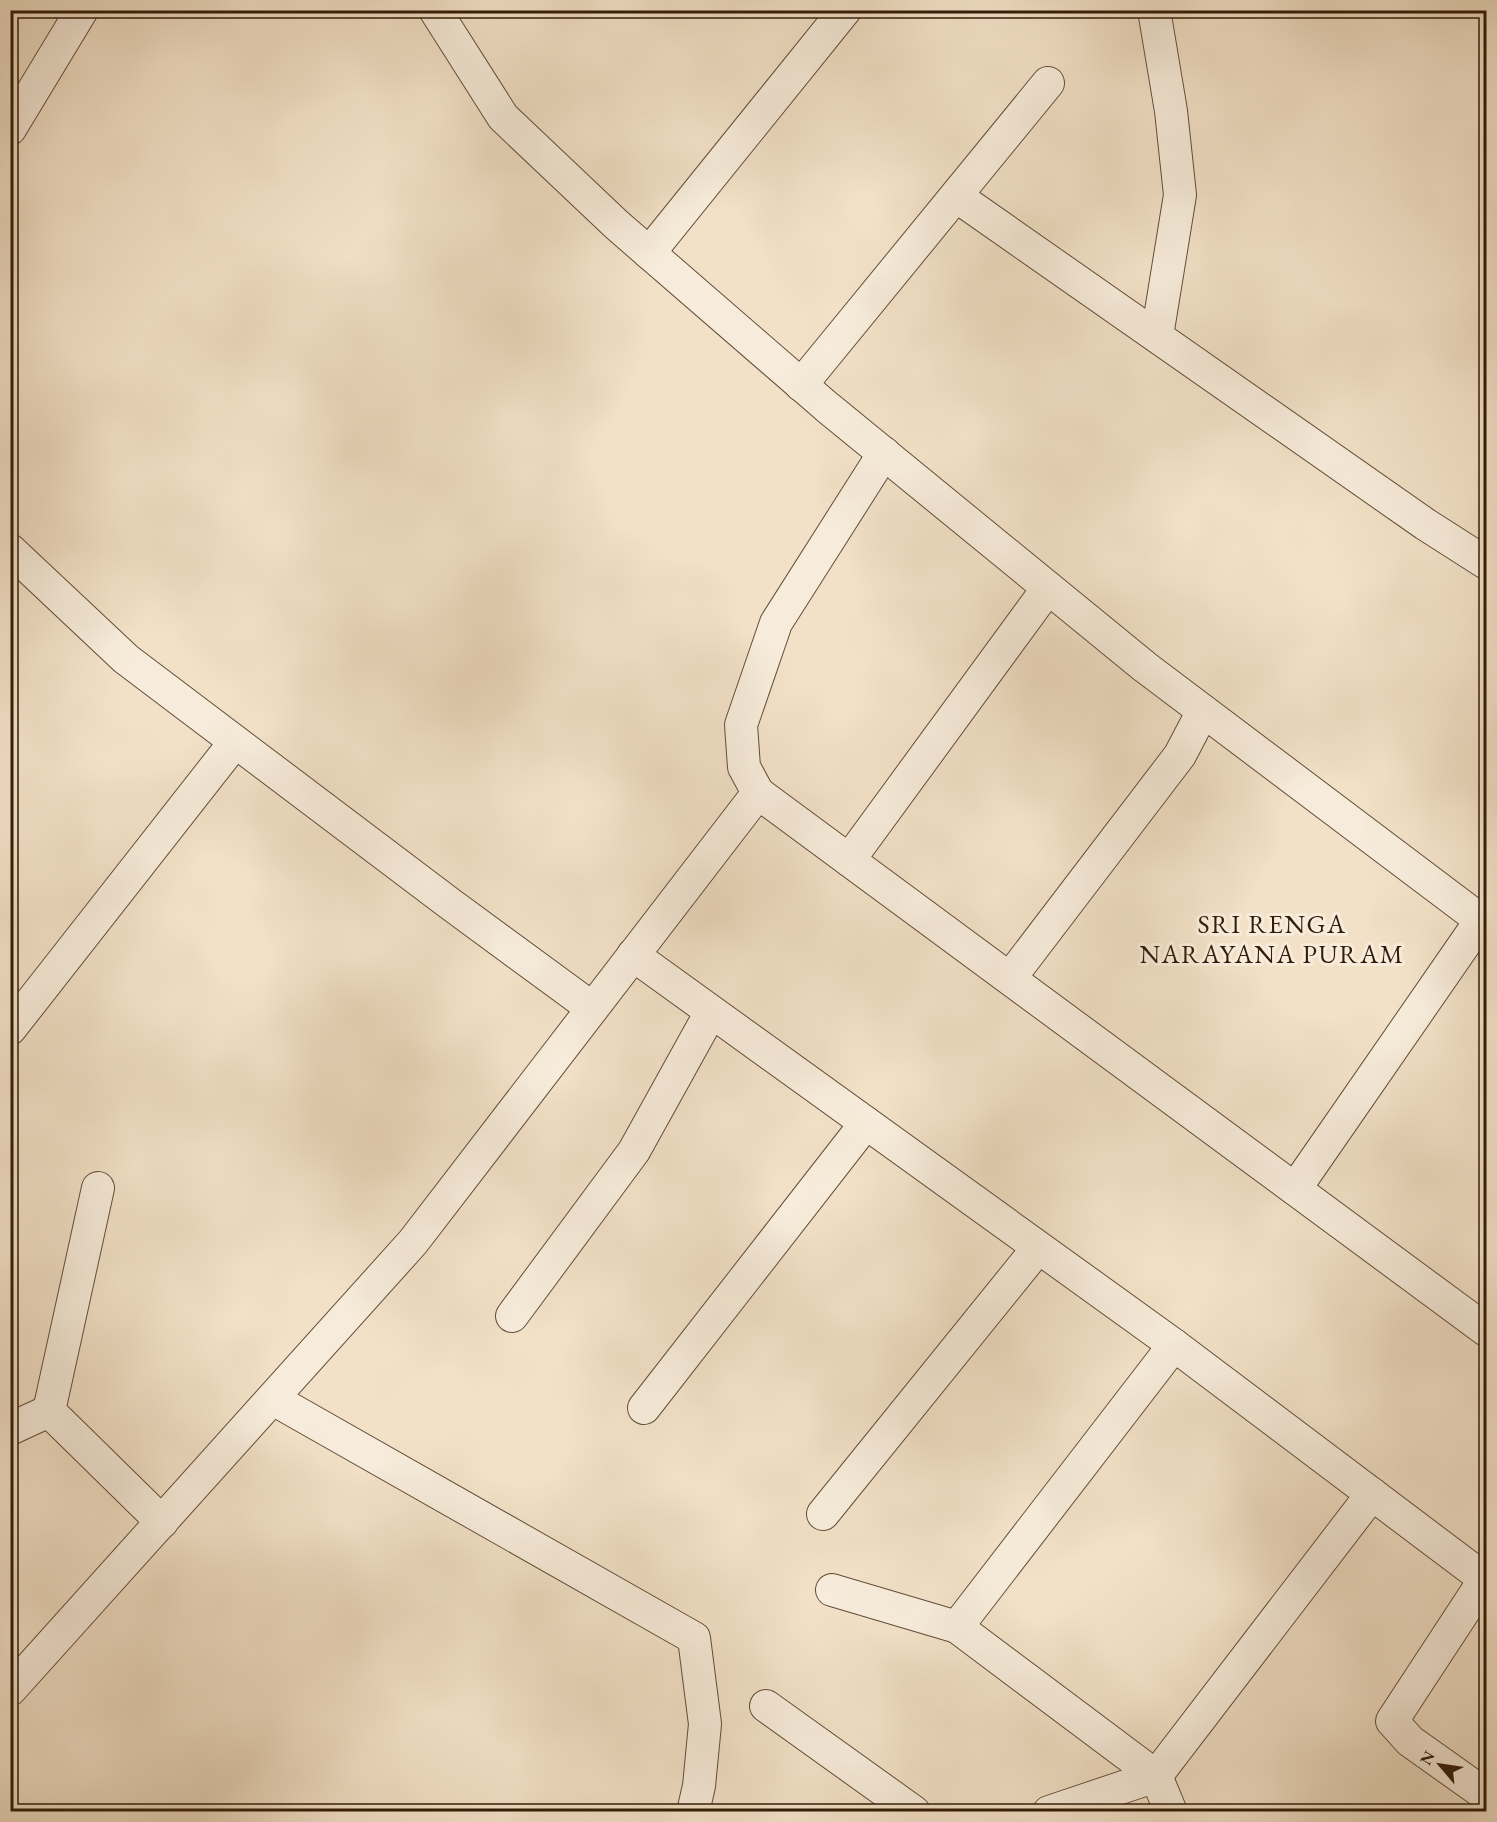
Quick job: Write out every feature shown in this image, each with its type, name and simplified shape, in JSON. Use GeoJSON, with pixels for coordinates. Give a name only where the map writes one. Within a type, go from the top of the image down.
{"type":"FeatureCollection","features":[{"type":"Feature","properties":{"kind":"street"},"geometry":{"type":"LineString","coordinates":[[10,129],[82,10]]}},
{"type":"Feature","properties":{"kind":"street"},"geometry":{"type":"LineString","coordinates":[[435,10],[503,117],[617,225],[801,385],[1145,667],[1485,919],[1295,1189]]}},
{"type":"Feature","properties":{"kind":"street"},"geometry":{"type":"LineString","coordinates":[[649,253],[845,10]]}},
{"type":"Feature","properties":{"kind":"street"},"geometry":{"type":"LineString","coordinates":[[1154,10],[1171,111],[1180,195],[1157,336]]}},
{"type":"Feature","properties":{"kind":"street"},"geometry":{"type":"LineString","coordinates":[[801,385],[1048,83]]}},
{"type":"Feature","properties":{"kind":"street"},"geometry":{"type":"LineString","coordinates":[[956,196],[1425,524],[1486,563]]}},
{"type":"Feature","properties":{"kind":"street"},"geometry":{"type":"LineString","coordinates":[[884,453],[776,623],[741,725],[744,767],[758,793],[1486,1330]]}},
{"type":"Feature","properties":{"kind":"street"},"geometry":{"type":"LineString","coordinates":[[10,550],[126,659],[592,1008]]}},
{"type":"Feature","properties":{"kind":"street"},"geometry":{"type":"LineString","coordinates":[[849,860],[1048,588]]}},
{"type":"Feature","properties":{"kind":"street"},"geometry":{"type":"LineString","coordinates":[[1010,978],[1180,755],[1203,711]]}},
{"type":"Feature","properties":{"kind":"street"},"geometry":{"type":"LineString","coordinates":[[10,1029],[235,742]]}},
{"type":"Feature","properties":{"kind":"street"},"geometry":{"type":"LineString","coordinates":[[10,1690],[413,1242],[758,793]]}},
{"type":"Feature","properties":{"kind":"street"},"geometry":{"type":"LineString","coordinates":[[633,955],[1174,1346],[1486,1579],[1392,1721],[1410,1741],[1486,1794]]}},
{"type":"Feature","properties":{"kind":"street"},"geometry":{"type":"LineString","coordinates":[[513,1316],[634,1151],[711,1012]]}},
{"type":"Feature","properties":{"kind":"street"},"geometry":{"type":"LineString","coordinates":[[644,1408],[866,1124]]}},
{"type":"Feature","properties":{"kind":"street"},"geometry":{"type":"LineString","coordinates":[[49,1411],[98,1188]]}},
{"type":"Feature","properties":{"kind":"street"},"geometry":{"type":"LineString","coordinates":[[823,1515],[1038,1248]]}},
{"type":"Feature","properties":{"kind":"street"},"geometry":{"type":"LineString","coordinates":[[957,1627],[1174,1346]]}},
{"type":"Feature","properties":{"kind":"street"},"geometry":{"type":"LineString","coordinates":[[273,1399],[694,1638],[705,1724],[699,1786],[693,1812]]}},
{"type":"Feature","properties":{"kind":"street"},"geometry":{"type":"LineString","coordinates":[[49,1411],[162,1522]]}},
{"type":"Feature","properties":{"kind":"street"},"geometry":{"type":"LineString","coordinates":[[10,1429],[49,1411]]}},
{"type":"Feature","properties":{"kind":"street"},"geometry":{"type":"LineString","coordinates":[[1049,1812],[1156,1776],[1372,1494]]}},
{"type":"Feature","properties":{"kind":"street"},"geometry":{"type":"LineString","coordinates":[[832,1590],[957,1627],[1156,1776],[1171,1812]]}},
{"type":"Feature","properties":{"kind":"street"},"geometry":{"type":"LineString","coordinates":[[766,1706],[914,1812]]}},
{"type":"Feature","properties":{"kind":"district","name":"SRI RENGA NARAYANA PURAM"},"geometry":{"type":"Point","coordinates":[1272,939]}}]}
